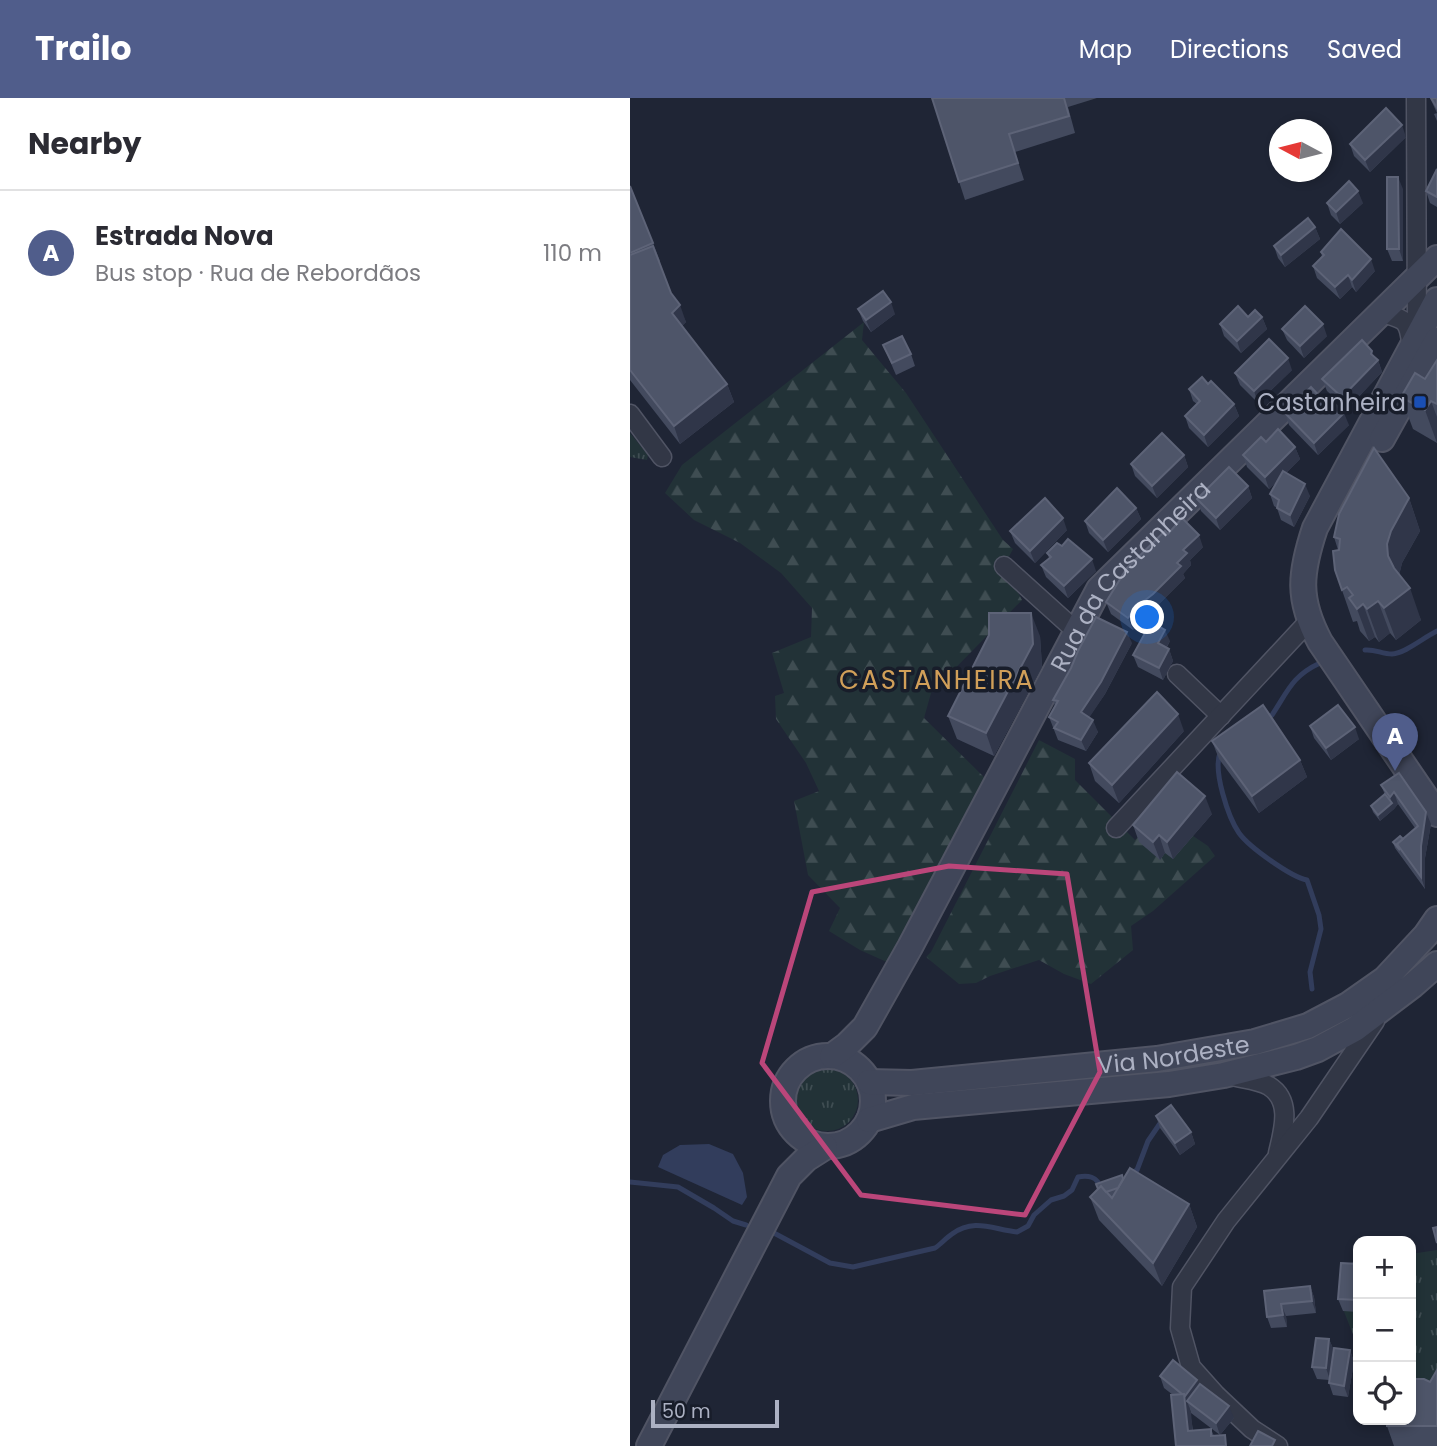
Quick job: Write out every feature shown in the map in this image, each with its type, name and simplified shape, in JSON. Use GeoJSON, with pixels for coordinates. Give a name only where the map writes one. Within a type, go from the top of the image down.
{"type":"FeatureCollection","features":[{"type":"Feature","properties":{"kind":"main road","name":"Rua da Castanheira"},"geometry":{"type":"LineString","coordinates":[[832,1056],[865,1027],[911,947],[1099,589],[1437,258]]}},
{"type":"Feature","properties":{"kind":"main road"},"geometry":{"type":"LineString","coordinates":[[1437,300],[1422,342],[1326,542],[1318,584],[1321,606],[1333,632],[1437,785]]}},
{"type":"Feature","properties":{"kind":"main road"},"geometry":{"type":"LineString","coordinates":[[1422,342],[1315,528],[1306,554],[1303,580],[1304,600],[1320,642],[1437,814]]}},
{"type":"Feature","properties":{"kind":"main road","name":"Via Nordeste"},"geometry":{"type":"LineString","coordinates":[[867,1078],[912,1083],[1157,1059],[1255,1042],[1308,1026],[1348,1005],[1385,979],[1426,935],[1437,919]]}},
{"type":"Feature","properties":{"kind":"main road","name":"Via Nordeste"},"geometry":{"type":"LineString","coordinates":[[869,1120],[913,1107],[1169,1084],[1224,1075],[1296,1057],[1318,1049],[1355,1029],[1433,970]]}},
{"type":"Feature","properties":{"kind":"main road","name":"Rua da Castanheira"},"geometry":{"type":"LineString","coordinates":[[865,1027],[863,1052],[867,1078]]}},
{"type":"Feature","properties":{"kind":"main road"},"geometry":{"type":"LineString","coordinates":[[789,1176],[792,1152],[790,1128],[782,1101],[785,1086],[792,1073],[803,1062],[832,1056],[856,1065],[867,1078],[873,1094],[873,1107],[862,1132],[851,1140],[839,1146],[825,1147],[800,1138],[790,1128]]}},
{"type":"Feature","properties":{"kind":"main road"},"geometry":{"type":"LineString","coordinates":[[649,1446],[789,1176],[806,1159],[825,1147]]}},
{"type":"Feature","properties":{"kind":"street"},"geometry":{"type":"LineString","coordinates":[[1416,98],[1416,278],[1422,342]]}},
{"type":"Feature","properties":{"kind":"street"},"geometry":{"type":"LineString","coordinates":[[1380,312],[1406,323],[1422,342]]}},
{"type":"Feature","properties":{"kind":"street"},"geometry":{"type":"LineString","coordinates":[[630,414],[662,457]]}},
{"type":"Feature","properties":{"kind":"street"},"geometry":{"type":"LineString","coordinates":[[1004,566],[1076,631]]}},
{"type":"Feature","properties":{"kind":"street"},"geometry":{"type":"LineString","coordinates":[[1116,828],[1310,621]]}},
{"type":"Feature","properties":{"kind":"street"},"geometry":{"type":"LineString","coordinates":[[1177,674],[1221,716]]}},
{"type":"Feature","properties":{"kind":"street"},"geometry":{"type":"LineString","coordinates":[[1278,1446],[1252,1429],[1191,1367],[1180,1328],[1182,1287],[1226,1221],[1309,1118],[1384,1007]]}},
{"type":"Feature","properties":{"kind":"street"},"geometry":{"type":"LineString","coordinates":[[1224,1075],[1270,1086],[1279,1094],[1286,1118],[1276,1160]]}},
{"type":"Feature","properties":{"kind":"highlighted area"},"geometry":{"type":"Polygon","coordinates":[[[949,866],[1067,874],[1100,1072],[1025,1215],[861,1195],[762,1063],[812,892],[949,866]]]}},
{"type":"Feature","properties":{"kind":"green space"},"geometry":{"type":"Polygon","coordinates":[[[864,322],[862,340],[906,393],[1003,540],[1013,549],[1004,566],[1022,600],[931,693],[924,718],[988,781],[889,963],[860,950],[829,931],[840,908],[808,875],[794,801],[819,791],[806,763],[776,719],[775,696],[784,693],[772,653],[811,637],[812,608],[781,573],[740,543],[694,520],[665,493],[682,465],[864,322]]]}},
{"type":"Feature","properties":{"kind":"green space"},"geometry":{"type":"Polygon","coordinates":[[[630,433],[648,455],[647,460],[630,457],[630,433]]]}},
{"type":"Feature","properties":{"kind":"green space"},"geometry":{"type":"Polygon","coordinates":[[[1039,740],[1075,759],[1075,780],[1135,840],[1162,815],[1208,846],[1215,856],[1153,911],[1131,926],[1133,950],[1091,984],[1064,974],[1039,960],[976,983],[959,984],[926,957],[931,952],[1039,740]]]}},
{"type":"Feature","properties":{"kind":"green space"},"geometry":{"type":"Polygon","coordinates":[[[827,1069],[839,1071],[849,1078],[856,1088],[856,1112],[849,1122],[839,1129],[827,1131],[815,1129],[805,1122],[798,1112],[796,1100],[798,1088],[805,1078],[815,1071],[827,1069]]]}},
{"type":"Feature","properties":{"kind":"green space"},"geometry":{"type":"Polygon","coordinates":[[[1437,1250],[1437,1396],[1416,1401],[1416,1299],[1416,1253],[1437,1250]]]}},
{"type":"Feature","properties":{"kind":"green space"},"geometry":{"type":"Polygon","coordinates":[[[1353,1263],[1353,1334],[1341,1304],[1340,1264],[1353,1263]]]}},
{"type":"Feature","properties":{"kind":"water"},"geometry":{"type":"Polygon","coordinates":[[[709,1144],[733,1154],[743,1173],[747,1197],[742,1205],[658,1167],[663,1155],[680,1145],[709,1144]]]}},
{"type":"Feature","properties":{"kind":"building"},"geometry":{"type":"Polygon","coordinates":[[[932,98],[1064,98],[1069,116],[1009,134],[1018,163],[959,182],[932,98]]]}},
{"type":"Feature","properties":{"kind":"building"},"geometry":{"type":"Polygon","coordinates":[[[1386,108],[1402,125],[1365,160],[1350,144],[1386,108]]]}},
{"type":"Feature","properties":{"kind":"building"},"geometry":{"type":"Polygon","coordinates":[[[1437,169],[1437,197],[1426,191],[1437,169]]]}},
{"type":"Feature","properties":{"kind":"building"},"geometry":{"type":"Polygon","coordinates":[[[1387,177],[1398,177],[1399,249],[1387,249],[1387,177]]]}},
{"type":"Feature","properties":{"kind":"building"},"geometry":{"type":"Polygon","coordinates":[[[1349,181],[1358,191],[1336,212],[1327,203],[1349,181]]]}},
{"type":"Feature","properties":{"kind":"building"},"geometry":{"type":"Polygon","coordinates":[[[630,186],[653,243],[630,253],[630,186]]]}},
{"type":"Feature","properties":{"kind":"building"},"geometry":{"type":"Polygon","coordinates":[[[1308,218],[1315,227],[1281,255],[1274,246],[1308,218]]]}},
{"type":"Feature","properties":{"kind":"building"},"geometry":{"type":"Polygon","coordinates":[[[1341,229],[1371,259],[1352,280],[1348,275],[1335,287],[1313,266],[1324,255],[1321,252],[1341,229]]]}},
{"type":"Feature","properties":{"kind":"building"},"geometry":{"type":"Polygon","coordinates":[[[653,246],[671,293],[680,305],[672,313],[727,384],[674,426],[630,370],[630,255],[653,246]]]}},
{"type":"Feature","properties":{"kind":"building"},"geometry":{"type":"Polygon","coordinates":[[[883,291],[891,302],[866,320],[858,309],[883,291]]]}},
{"type":"Feature","properties":{"kind":"building"},"geometry":{"type":"Polygon","coordinates":[[[1238,306],[1248,317],[1255,310],[1262,317],[1237,341],[1220,324],[1238,306]]]}},
{"type":"Feature","properties":{"kind":"building"},"geometry":{"type":"Polygon","coordinates":[[[1305,306],[1323,324],[1300,346],[1282,329],[1305,306]]]}},
{"type":"Feature","properties":{"kind":"building"},"geometry":{"type":"Polygon","coordinates":[[[902,336],[911,354],[892,363],[883,345],[902,336]]]}},
{"type":"Feature","properties":{"kind":"building"},"geometry":{"type":"Polygon","coordinates":[[[1269,339],[1288,358],[1254,391],[1235,373],[1269,339]]]}},
{"type":"Feature","properties":{"kind":"building"},"geometry":{"type":"Polygon","coordinates":[[[1362,340],[1378,360],[1342,397],[1322,379],[1362,340]]]}},
{"type":"Feature","properties":{"kind":"building"},"geometry":{"type":"Polygon","coordinates":[[[1437,360],[1437,404],[1431,401],[1425,410],[1401,397],[1415,373],[1425,379],[1437,360]]]}},
{"type":"Feature","properties":{"kind":"building"},"geometry":{"type":"Polygon","coordinates":[[[1202,377],[1208,384],[1211,381],[1234,404],[1204,435],[1185,416],[1200,401],[1189,389],[1202,377]]]}},
{"type":"Feature","properties":{"kind":"building"},"geometry":{"type":"Polygon","coordinates":[[[1311,387],[1323,400],[1327,396],[1344,413],[1314,443],[1285,413],[1311,387]]]}},
{"type":"Feature","properties":{"kind":"building"},"geometry":{"type":"Polygon","coordinates":[[[1278,429],[1295,447],[1265,477],[1243,455],[1261,437],[1266,442],[1278,429]]]}},
{"type":"Feature","properties":{"kind":"building"},"geometry":{"type":"Polygon","coordinates":[[[1162,433],[1184,455],[1152,486],[1131,464],[1162,433]]]}},
{"type":"Feature","properties":{"kind":"building"},"geometry":{"type":"Polygon","coordinates":[[[1374,448],[1409,498],[1387,544],[1388,556],[1394,568],[1410,588],[1384,608],[1378,601],[1367,609],[1363,604],[1357,609],[1349,598],[1353,595],[1347,587],[1342,590],[1335,570],[1333,551],[1339,550],[1340,539],[1334,537],[1339,514],[1374,448]]]}},
{"type":"Feature","properties":{"kind":"building"},"geometry":{"type":"Polygon","coordinates":[[[1229,467],[1248,486],[1216,518],[1197,499],[1229,467]]]}},
{"type":"Feature","properties":{"kind":"building"},"geometry":{"type":"Polygon","coordinates":[[[1283,471],[1305,484],[1290,515],[1277,508],[1279,500],[1270,494],[1283,471]]]}},
{"type":"Feature","properties":{"kind":"building"},"geometry":{"type":"Polygon","coordinates":[[[1117,488],[1136,508],[1103,540],[1085,521],[1117,488]]]}},
{"type":"Feature","properties":{"kind":"building"},"geometry":{"type":"Polygon","coordinates":[[[1045,498],[1063,518],[1030,551],[1010,531],[1045,498]]]}},
{"type":"Feature","properties":{"kind":"building"},"geometry":{"type":"Polygon","coordinates":[[[1182,518],[1199,535],[1183,550],[1187,553],[1177,563],[1181,566],[1128,618],[1106,602],[1127,568],[1165,531],[1168,534],[1182,518]]]}},
{"type":"Feature","properties":{"kind":"building"},"geometry":{"type":"Polygon","coordinates":[[[1068,539],[1092,559],[1064,586],[1041,565],[1051,557],[1047,553],[1057,543],[1062,546],[1068,539]]]}},
{"type":"Feature","properties":{"kind":"building"},"geometry":{"type":"Polygon","coordinates":[[[989,613],[1031,613],[1033,644],[986,733],[948,716],[989,635],[989,613]]]}},
{"type":"Feature","properties":{"kind":"building"},"geometry":{"type":"Polygon","coordinates":[[[1096,617],[1127,632],[1101,682],[1081,712],[1093,720],[1081,740],[1054,728],[1058,722],[1049,717],[1058,701],[1053,700],[1096,617]]]}},
{"type":"Feature","properties":{"kind":"building"},"geometry":{"type":"Polygon","coordinates":[[[1151,622],[1165,630],[1158,643],[1169,649],[1159,668],[1133,655],[1151,622]]]}},
{"type":"Feature","properties":{"kind":"building"},"geometry":{"type":"Polygon","coordinates":[[[1157,692],[1178,714],[1112,785],[1089,763],[1157,692]]]}},
{"type":"Feature","properties":{"kind":"building"},"geometry":{"type":"Polygon","coordinates":[[[1263,705],[1300,760],[1252,796],[1212,741],[1263,705]]]}},
{"type":"Feature","properties":{"kind":"building"},"geometry":{"type":"Polygon","coordinates":[[[1338,705],[1355,727],[1326,748],[1310,726],[1338,705]]]}},
{"type":"Feature","properties":{"kind":"building"},"geometry":{"type":"Polygon","coordinates":[[[1177,772],[1205,796],[1167,842],[1159,835],[1153,842],[1133,825],[1177,772]]]}},
{"type":"Feature","properties":{"kind":"building"},"geometry":{"type":"Polygon","coordinates":[[[1399,773],[1426,812],[1421,846],[1421,877],[1397,844],[1418,826],[1394,792],[1390,797],[1381,785],[1399,773]]]}},
{"type":"Feature","properties":{"kind":"building"},"geometry":{"type":"Polygon","coordinates":[[[1385,794],[1392,803],[1378,815],[1371,806],[1385,794]]]}},
{"type":"Feature","properties":{"kind":"building"},"geometry":{"type":"Polygon","coordinates":[[[1400,836],[1403,839],[1397,844],[1400,850],[1393,842],[1400,836]]]}},
{"type":"Feature","properties":{"kind":"building"},"geometry":{"type":"Polygon","coordinates":[[[1171,1105],[1191,1132],[1175,1143],[1156,1116],[1171,1105]]]}},
{"type":"Feature","properties":{"kind":"building"},"geometry":{"type":"Polygon","coordinates":[[[1130,1168],[1189,1204],[1153,1263],[1090,1197],[1101,1186],[1112,1198],[1130,1168]]]}},
{"type":"Feature","properties":{"kind":"building"},"geometry":{"type":"Polygon","coordinates":[[[1122,1175],[1123,1179],[1118,1188],[1106,1192],[1101,1186],[1098,1189],[1096,1184],[1122,1175]]]}},
{"type":"Feature","properties":{"kind":"building"},"geometry":{"type":"Polygon","coordinates":[[[1437,1227],[1437,1243],[1433,1228],[1437,1227]]]}},
{"type":"Feature","properties":{"kind":"building"},"geometry":{"type":"Polygon","coordinates":[[[1341,1263],[1353,1264],[1353,1300],[1338,1299],[1341,1263]]]}},
{"type":"Feature","properties":{"kind":"building"},"geometry":{"type":"Polygon","coordinates":[[[1310,1286],[1312,1301],[1281,1304],[1283,1315],[1267,1317],[1264,1291],[1310,1286]]]}},
{"type":"Feature","properties":{"kind":"building"},"geometry":{"type":"Polygon","coordinates":[[[1316,1338],[1329,1339],[1326,1368],[1312,1367],[1316,1338]]]}},
{"type":"Feature","properties":{"kind":"building"},"geometry":{"type":"Polygon","coordinates":[[[1334,1348],[1350,1350],[1344,1386],[1329,1383],[1334,1348]]]}},
{"type":"Feature","properties":{"kind":"building"},"geometry":{"type":"Polygon","coordinates":[[[1173,1360],[1197,1380],[1185,1396],[1160,1376],[1173,1360]]]}},
{"type":"Feature","properties":{"kind":"building"},"geometry":{"type":"Polygon","coordinates":[[[1437,1370],[1437,1426],[1387,1426],[1416,1425],[1416,1379],[1430,1382],[1437,1370]]]}},
{"type":"Feature","properties":{"kind":"building"},"geometry":{"type":"Polygon","coordinates":[[[1200,1384],[1229,1406],[1216,1423],[1187,1401],[1200,1384]]]}},
{"type":"Feature","properties":{"kind":"building"},"geometry":{"type":"Polygon","coordinates":[[[1184,1394],[1188,1431],[1211,1429],[1211,1436],[1225,1435],[1226,1446],[1176,1446],[1171,1395],[1184,1394]]]}},
{"type":"Feature","properties":{"kind":"building"},"geometry":{"type":"Polygon","coordinates":[[[1258,1431],[1275,1440],[1272,1446],[1250,1446],[1258,1431]]]}},
{"type":"Feature","properties":{"kind":"waterway"},"geometry":{"type":"LineString","coordinates":[[1365,650],[1397,653],[1437,631]]}},
{"type":"Feature","properties":{"kind":"waterway"},"geometry":{"type":"LineString","coordinates":[[1267,718],[1272,715],[1297,679],[1320,663]]}},
{"type":"Feature","properties":{"kind":"waterway"},"geometry":{"type":"LineString","coordinates":[[1220,753],[1218,771],[1223,794],[1239,833],[1271,861],[1307,880],[1321,929],[1310,972],[1312,989]]}},
{"type":"Feature","properties":{"kind":"waterway"},"geometry":{"type":"LineString","coordinates":[[1128,1175],[1137,1170],[1148,1141],[1161,1122]]}},
{"type":"Feature","properties":{"kind":"waterway"},"geometry":{"type":"LineString","coordinates":[[774,1233],[830,1263],[853,1267],[935,1248],[952,1234],[968,1227],[983,1226],[1017,1232],[1028,1226],[1034,1215],[1051,1200],[1072,1190],[1078,1177],[1092,1177],[1101,1188]]}},
{"type":"Feature","properties":{"kind":"waterway"},"geometry":{"type":"LineString","coordinates":[[630,1182],[678,1187],[733,1221],[746,1225]]}},
{"type":"Feature","properties":{"kind":"place","name":"Castanheira"},"geometry":{"type":"Point","coordinates":[1420,402]}},
{"type":"Feature","properties":{"kind":"place","name":"Estrada Nova"},"geometry":{"type":"Point","coordinates":[1395,771]}},
{"type":"Feature","properties":{"kind":"district","name":"CASTANHEIRA"},"geometry":{"type":"Point","coordinates":[937,680]}}]}
